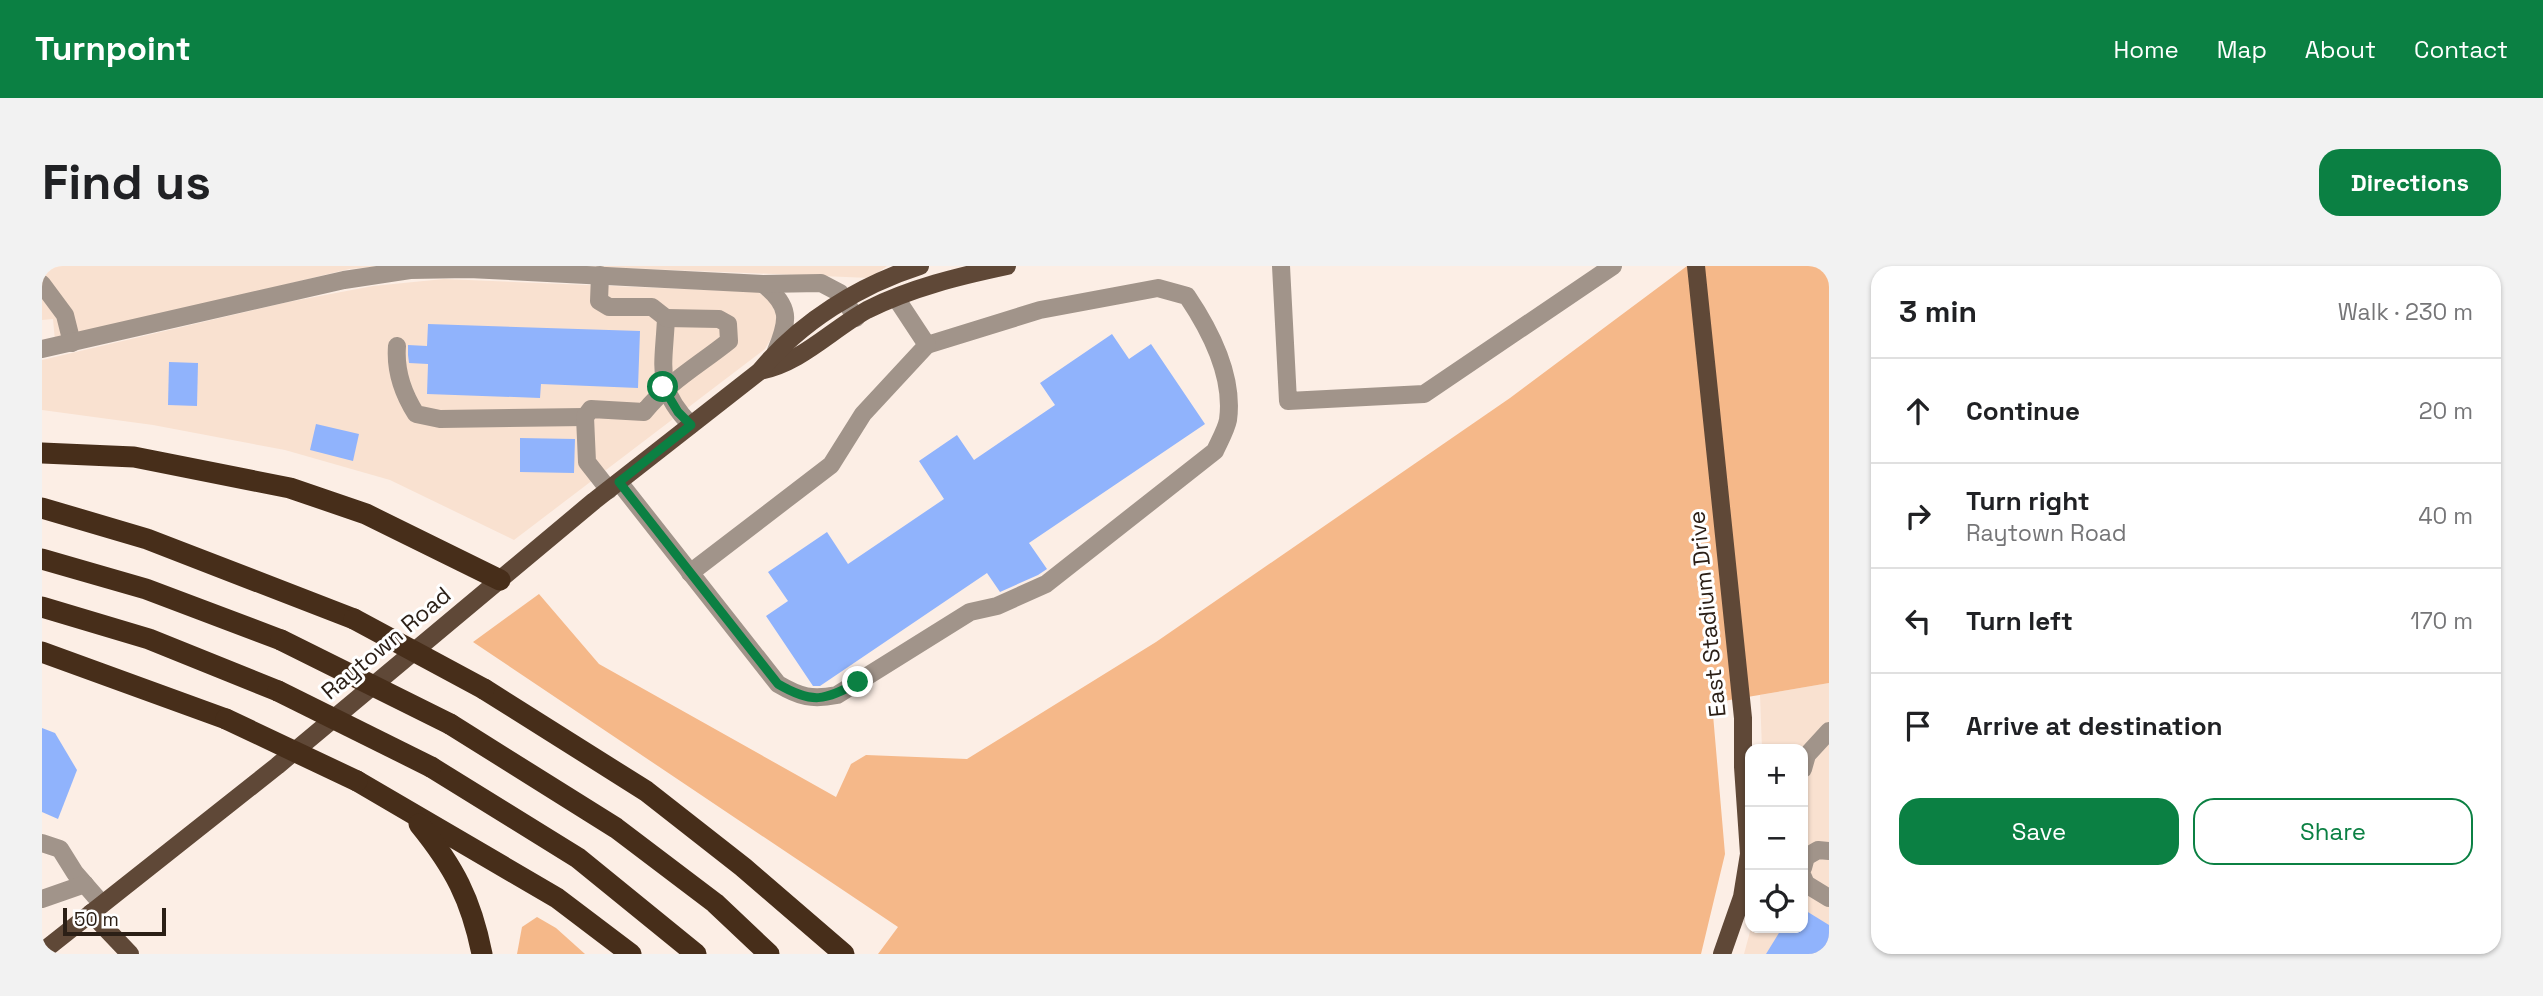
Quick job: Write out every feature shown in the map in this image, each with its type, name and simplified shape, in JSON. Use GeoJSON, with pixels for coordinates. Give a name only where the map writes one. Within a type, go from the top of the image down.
{"type":"FeatureCollection","features":[{"type":"Feature","properties":{"kind":"highway"},"geometry":{"type":"LineString","coordinates":[[42,453],[134,457],[290,488],[366,514],[500,580]]}},
{"type":"Feature","properties":{"kind":"highway"},"geometry":{"type":"LineString","coordinates":[[42,508],[147,538],[354,620],[484,689],[646,791],[743,867],[844,954]]}},
{"type":"Feature","properties":{"kind":"highway"},"geometry":{"type":"LineString","coordinates":[[42,559],[146,589],[281,640],[450,724],[616,828],[715,904],[769,954]]}},
{"type":"Feature","properties":{"kind":"highway"},"geometry":{"type":"LineString","coordinates":[[42,607],[149,639],[278,691],[431,767],[578,858],[676,935],[696,954]]}},
{"type":"Feature","properties":{"kind":"highway"},"geometry":{"type":"LineString","coordinates":[[42,652],[226,719],[358,782],[558,898],[630,953]]}},
{"type":"Feature","properties":{"kind":"highway"},"geometry":{"type":"LineString","coordinates":[[411,814],[462,884],[475,920],[482,954]]}},
{"type":"Feature","properties":{"kind":"main road","name":"Raytown Road"},"geometry":{"type":"LineString","coordinates":[[760,372],[780,367],[856,318],[900,297],[1007,266]]}},
{"type":"Feature","properties":{"kind":"main road","name":"Raytown Road"},"geometry":{"type":"LineString","coordinates":[[42,952],[276,766],[614,486],[760,372],[776,351],[864,288],[909,268]]}},
{"type":"Feature","properties":{"kind":"main road","name":"East Stadium Drive"},"geometry":{"type":"LineString","coordinates":[[1696,269],[1743,718],[1746,807]]}},
{"type":"Feature","properties":{"kind":"main road","name":"East Stadium Drive"},"geometry":{"type":"LineString","coordinates":[[1722,954],[1742,897],[1747,870]]}},
{"type":"Feature","properties":{"kind":"main road"},"geometry":{"type":"LineString","coordinates":[[97,908],[130,954]]}},
{"type":"Feature","properties":{"kind":"street"},"geometry":{"type":"LineString","coordinates":[[1281,266],[1289,401],[1424,394],[1613,266]]}},
{"type":"Feature","properties":{"kind":"street"},"geometry":{"type":"LineString","coordinates":[[42,349],[353,272],[432,268],[469,267],[821,283],[840,293],[856,318]]}},
{"type":"Feature","properties":{"kind":"street"},"geometry":{"type":"LineString","coordinates":[[909,268],[900,297],[927,345]]}},
{"type":"Feature","properties":{"kind":"street"},"geometry":{"type":"LineString","coordinates":[[600,275],[599,301],[609,307],[652,307],[666,318],[719,319],[728,324],[731,332],[729,341],[682,379],[663,387],[644,412],[591,409],[585,417],[587,462],[614,486],[690,573],[778,684],[801,697],[819,699],[837,695],[970,612],[997,607],[1046,584],[1215,451],[1228,420],[1224,369],[1204,321],[1187,296],[1158,288],[1040,310],[927,345],[863,414],[831,465],[690,573]]}},
{"type":"Feature","properties":{"kind":"street"},"geometry":{"type":"LineString","coordinates":[[752,278],[779,297],[785,311],[786,328],[776,351]]}},
{"type":"Feature","properties":{"kind":"street"},"geometry":{"type":"LineString","coordinates":[[42,284],[65,315],[72,342]]}},
{"type":"Feature","properties":{"kind":"street"},"geometry":{"type":"LineString","coordinates":[[666,318],[663,387],[678,412],[691,425]]}},
{"type":"Feature","properties":{"kind":"street"},"geometry":{"type":"LineString","coordinates":[[397,346],[396,365],[405,396],[416,414],[440,419],[585,417]]}},
{"type":"Feature","properties":{"kind":"street"},"geometry":{"type":"LineString","coordinates":[[1808,754],[1829,731]]}},
{"type":"Feature","properties":{"kind":"street"},"geometry":{"type":"LineString","coordinates":[[42,843],[60,849],[85,884],[97,908]]}},
{"type":"Feature","properties":{"kind":"street"},"geometry":{"type":"LineString","coordinates":[[1808,856],[1818,850],[1829,851]]}},
{"type":"Feature","properties":{"kind":"street"},"geometry":{"type":"LineString","coordinates":[[42,899],[85,884]]}},
{"type":"Feature","properties":{"kind":"street"},"geometry":{"type":"LineString","coordinates":[[1808,885],[1829,898]]}},
{"type":"Feature","properties":{"kind":"shaded area"},"geometry":{"type":"Polygon","coordinates":[[[42,266],[384,266],[349,269],[55,341],[53,319],[42,320],[42,266]]]}},
{"type":"Feature","properties":{"kind":"shaded area"},"geometry":{"type":"Polygon","coordinates":[[[579,266],[887,266],[870,278],[579,266]]]}},
{"type":"Feature","properties":{"kind":"shaded area"},"geometry":{"type":"Polygon","coordinates":[[[1687,266],[1829,266],[1829,683],[1712,703],[1725,854],[1701,954],[878,954],[898,927],[473,642],[539,594],[599,664],[836,797],[851,764],[866,755],[967,759],[1156,642],[1510,398],[1687,266]]]}},
{"type":"Feature","properties":{"kind":"shaded area"},"geometry":{"type":"Polygon","coordinates":[[[444,279],[758,292],[770,301],[777,316],[775,332],[765,349],[514,540],[390,480],[285,450],[153,425],[42,410],[42,360],[288,302],[373,286],[444,279]]]}},
{"type":"Feature","properties":{"kind":"shaded area"},"geometry":{"type":"Polygon","coordinates":[[[1829,683],[1829,954],[1744,954],[1750,933],[1808,933],[1808,744],[1762,744],[1760,695],[1829,683]]]}},
{"type":"Feature","properties":{"kind":"shaded area"},"geometry":{"type":"Polygon","coordinates":[[[537,917],[556,928],[585,954],[517,954],[522,927],[537,917]]]}},
{"type":"Feature","properties":{"kind":"building"},"geometry":{"type":"Polygon","coordinates":[[[428,324],[640,331],[638,388],[541,384],[540,398],[427,394],[428,364],[409,363],[408,345],[427,346],[428,324]]]}},
{"type":"Feature","properties":{"kind":"building"},"geometry":{"type":"Polygon","coordinates":[[[1112,334],[1129,359],[1151,344],[1205,424],[1029,543],[1047,569],[1000,592],[987,573],[820,686],[813,686],[766,616],[788,601],[768,572],[827,532],[848,564],[944,499],[919,461],[957,435],[974,460],[1055,405],[1040,383],[1112,334]]]}},
{"type":"Feature","properties":{"kind":"building"},"geometry":{"type":"Polygon","coordinates":[[[169,362],[198,363],[197,406],[168,405],[169,362]]]}},
{"type":"Feature","properties":{"kind":"building"},"geometry":{"type":"Polygon","coordinates":[[[316,424],[359,434],[353,461],[310,450],[316,424]]]}},
{"type":"Feature","properties":{"kind":"building"},"geometry":{"type":"Polygon","coordinates":[[[520,438],[575,439],[574,473],[520,472],[520,438]]]}},
{"type":"Feature","properties":{"kind":"building"},"geometry":{"type":"Polygon","coordinates":[[[42,728],[55,733],[77,770],[58,819],[42,812],[42,728]]]}},
{"type":"Feature","properties":{"kind":"building"},"geometry":{"type":"Polygon","coordinates":[[[1808,912],[1829,925],[1829,954],[1766,954],[1779,933],[1808,933],[1808,912]]]}},
{"type":"Feature","properties":{"kind":"route"},"geometry":{"type":"LineString","coordinates":[[663,387],[678,412],[691,425],[619,482],[778,684],[801,697],[819,699],[837,695],[858,682]]}}]}
